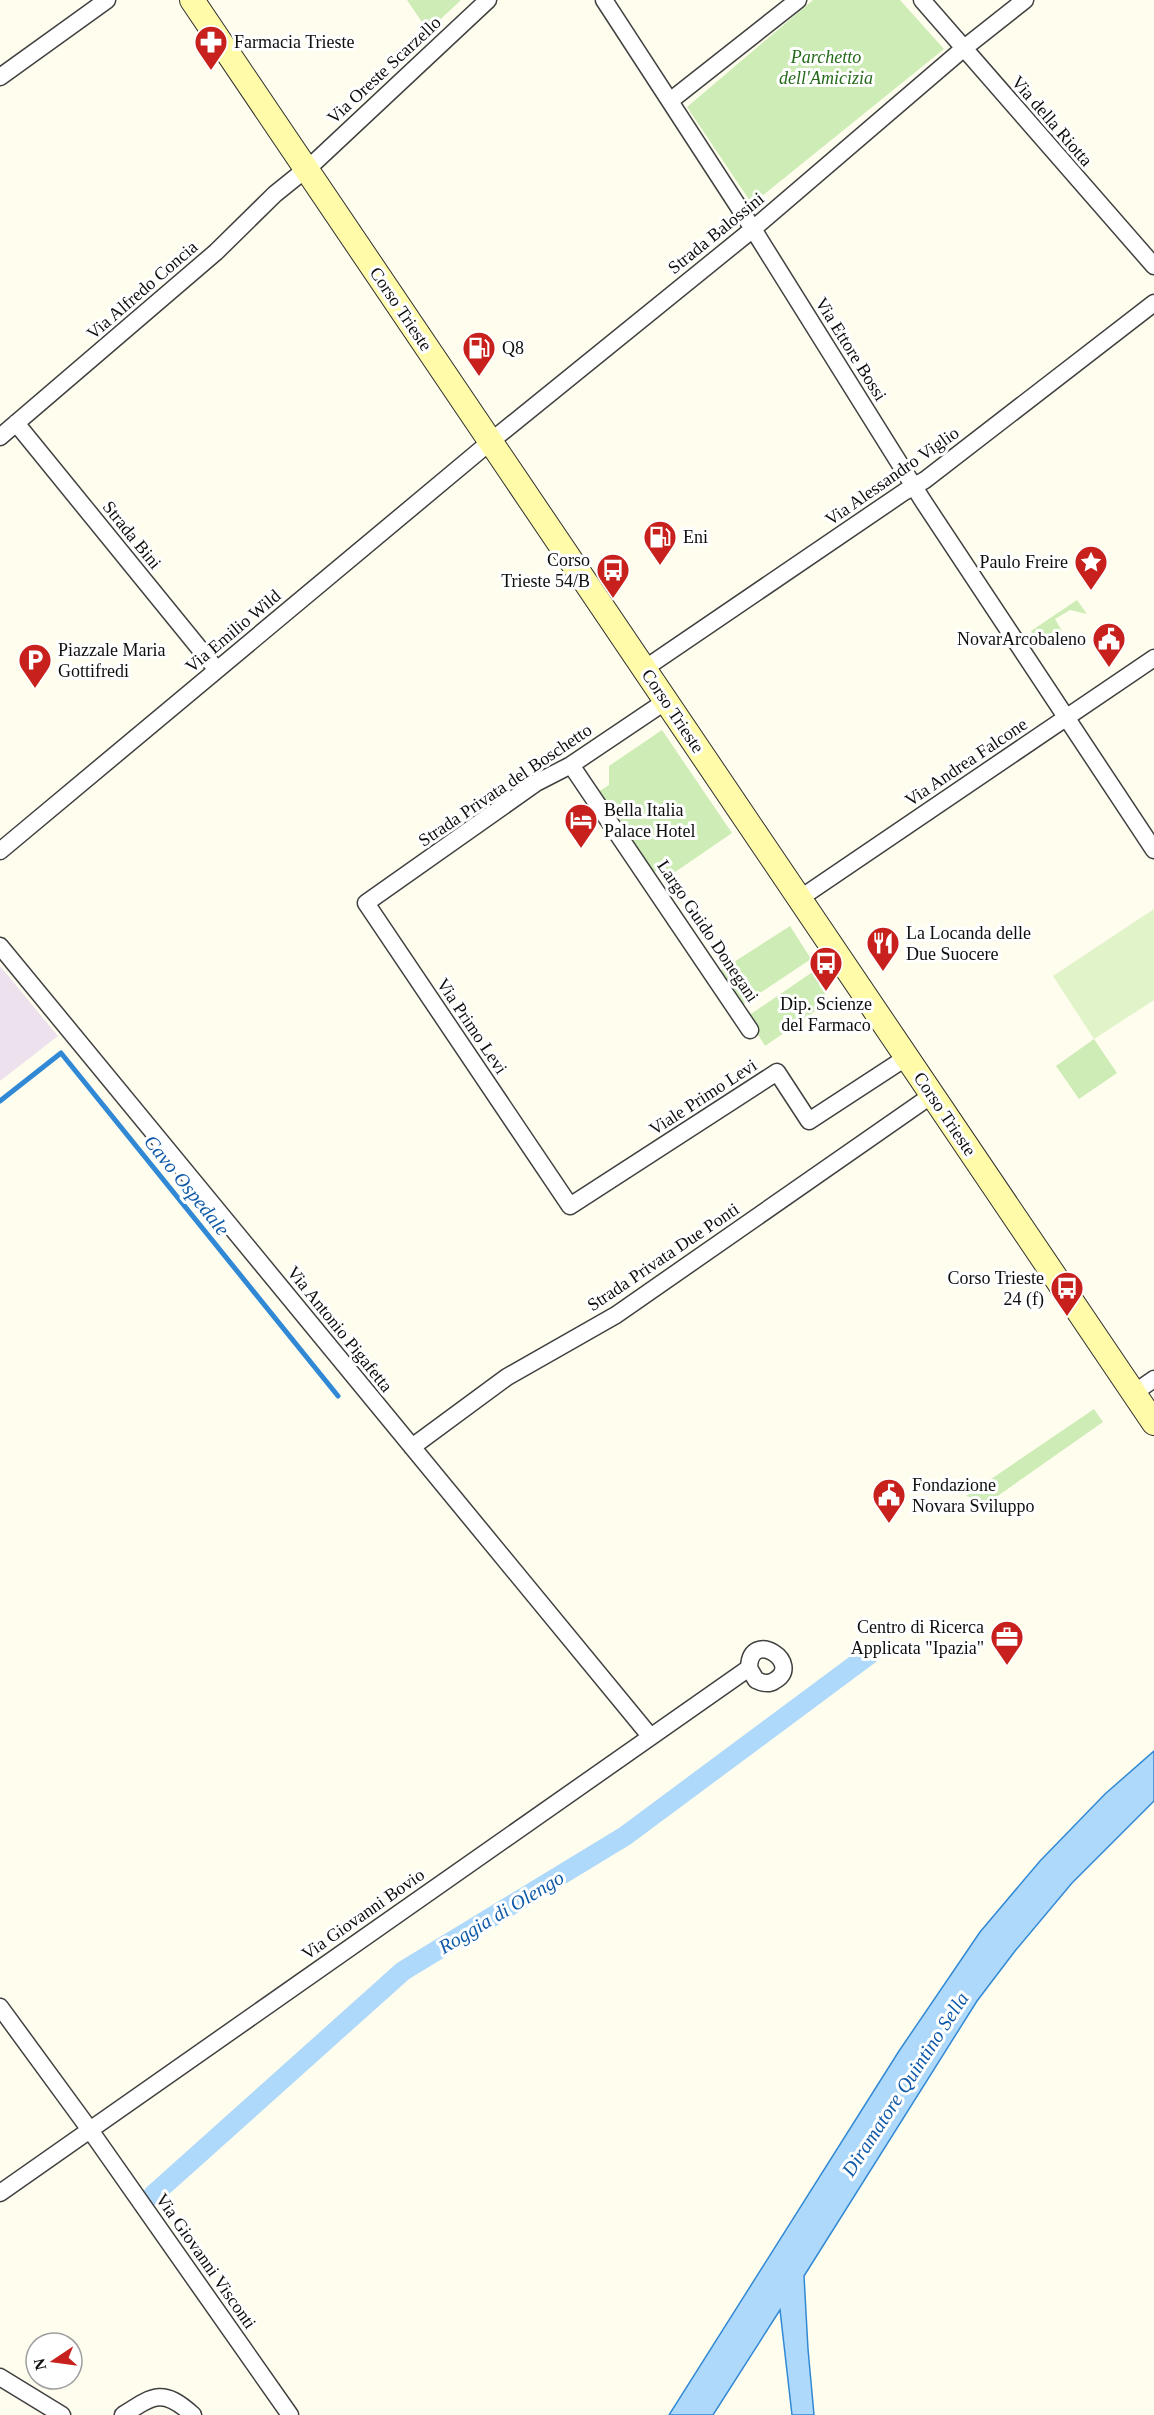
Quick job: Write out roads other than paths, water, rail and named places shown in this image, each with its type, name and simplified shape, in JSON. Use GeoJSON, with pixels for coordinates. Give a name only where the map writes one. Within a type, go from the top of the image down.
{"type":"FeatureCollection","features":[{"type":"Feature","properties":{"kind":"main road","name":"Corso Trieste"},"geometry":{"type":"LineString","coordinates":[[192,0],[1154,1423]]}},
{"type":"Feature","properties":{"kind":"street"},"geometry":{"type":"LineString","coordinates":[[0,77],[107,0]]}},
{"type":"Feature","properties":{"kind":"street","name":"Via Oreste Scarzello"},"geometry":{"type":"LineString","coordinates":[[306,169],[488,0]]}},
{"type":"Feature","properties":{"kind":"street","name":"Via Ettore Bossi"},"geometry":{"type":"LineString","coordinates":[[604,0],[753,229],[914,486],[1154,850]]}},
{"type":"Feature","properties":{"kind":"street"},"geometry":{"type":"LineString","coordinates":[[670,101],[798,0]]}},
{"type":"Feature","properties":{"kind":"street","name":"Via della Riotta"},"geometry":{"type":"LineString","coordinates":[[922,0],[1154,266]]}},
{"type":"Feature","properties":{"kind":"street","name":"Strada Balossini"},"geometry":{"type":"LineString","coordinates":[[490,442],[753,229],[963,49],[1025,0]]}},
{"type":"Feature","properties":{"kind":"street","name":"Via Alfredo Concia"},"geometry":{"type":"LineString","coordinates":[[0,437],[216,252],[275,194],[306,169]]}},
{"type":"Feature","properties":{"kind":"street","name":"Via Alessandro Viglio"},"geometry":{"type":"LineString","coordinates":[[644,669],[925,480],[1154,303]]}},
{"type":"Feature","properties":{"kind":"street","name":"Strada Bini"},"geometry":{"type":"LineString","coordinates":[[16,423],[217,670]]}},
{"type":"Feature","properties":{"kind":"street","name":"Via Emilio Wild"},"geometry":{"type":"LineString","coordinates":[[0,851],[490,442]]}},
{"type":"Feature","properties":{"kind":"street","name":"Via Andrea Falcone"},"geometry":{"type":"LineString","coordinates":[[799,899],[1154,657]]}},
{"type":"Feature","properties":{"kind":"street","name":"Strada Privata del Boschetto"},"geometry":{"type":"LineString","coordinates":[[366,903],[536,783],[571,765],[666,701]]}},
{"type":"Feature","properties":{"kind":"street","name":"Largo Guido Donegani"},"geometry":{"type":"LineString","coordinates":[[571,765],[750,1030]]}},
{"type":"Feature","properties":{"kind":"street","name":"Via Primo Levi"},"geometry":{"type":"LineString","coordinates":[[366,903],[546,1170]]}},
{"type":"Feature","properties":{"kind":"street","name":"Via Antonio Pigafetta"},"geometry":{"type":"LineString","coordinates":[[0,946],[650,1736]]}},
{"type":"Feature","properties":{"kind":"street","name":"Viale Primo Levi"},"geometry":{"type":"LineString","coordinates":[[546,1170],[570,1206],[777,1072],[809,1121],[907,1057]]}},
{"type":"Feature","properties":{"kind":"street","name":"Strada Privata Due Ponti"},"geometry":{"type":"LineString","coordinates":[[412,1447],[507,1377],[615,1315],[932,1095]]}},
{"type":"Feature","properties":{"kind":"street"},"geometry":{"type":"LineString","coordinates":[[1134,1393],[1154,1378]]}},
{"type":"Feature","properties":{"kind":"street","name":"Via Giovanni Bovio"},"geometry":{"type":"LineString","coordinates":[[0,2193],[749,1668]]}},
{"type":"Feature","properties":{"kind":"street","name":"Via Giovanni Visconti"},"geometry":{"type":"LineString","coordinates":[[0,2007],[90,2130],[290,2415]]}},
{"type":"Feature","properties":{"kind":"street"},"geometry":{"type":"LineString","coordinates":[[0,2377],[62,2415]]}},
{"type":"Feature","properties":{"kind":"street"},"geometry":{"type":"LineString","coordinates":[[123,2415],[148,2399],[160,2397],[180,2403],[193,2415]]}},
{"type":"Feature","properties":{"kind":"water","name":"Diramatore Quintino Sella"},"geometry":{"type":"Polygon","coordinates":[[[1154,1751],[1154,1801],[1072,1883],[977,2001],[804,2276],[814,2415],[792,2415],[780,2310],[713,2415],[669,2415],[899,2051],[980,1932],[1040,1861],[1105,1794],[1154,1751]]]}},
{"type":"Feature","properties":{"kind":"waterway","name":"Cavo Ospedale"},"geometry":{"type":"LineString","coordinates":[[0,1101],[61,1053],[338,1396]]}},
{"type":"Feature","properties":{"kind":"waterway","name":"Roggia di Olengo"},"geometry":{"type":"LineString","coordinates":[[153,2195],[403,1971],[625,1836],[870,1654]]}},
{"type":"Feature","properties":{"kind":"place","name":"Farmacia Trieste"},"geometry":{"type":"Point","coordinates":[211,71]}},
{"type":"Feature","properties":{"kind":"place","name":"Q8"},"geometry":{"type":"Point","coordinates":[479,377]}},
{"type":"Feature","properties":{"kind":"place","name":"Eni"},"geometry":{"type":"Point","coordinates":[660,566]}},
{"type":"Feature","properties":{"kind":"place","name":"Paulo Freire"},"geometry":{"type":"Point","coordinates":[1091,591]}},
{"type":"Feature","properties":{"kind":"place","name":"Corso Trieste 54/B"},"geometry":{"type":"Point","coordinates":[613,599]}},
{"type":"Feature","properties":{"kind":"place","name":"NovarArcobaleno"},"geometry":{"type":"Point","coordinates":[1109,668]}},
{"type":"Feature","properties":{"kind":"place","name":"Piazzale Maria Gottifredi"},"geometry":{"type":"Point","coordinates":[35,689]}},
{"type":"Feature","properties":{"kind":"place","name":"Bella Italia Palace Hotel"},"geometry":{"type":"Point","coordinates":[581,849]}},
{"type":"Feature","properties":{"kind":"place","name":"La Locanda delle Due Suocere"},"geometry":{"type":"Point","coordinates":[883,972]}},
{"type":"Feature","properties":{"kind":"place","name":"Dip. Scienze del Farmaco"},"geometry":{"type":"Point","coordinates":[826,992]}},
{"type":"Feature","properties":{"kind":"place","name":"Corso Trieste 24 (f)"},"geometry":{"type":"Point","coordinates":[1067,1317]}},
{"type":"Feature","properties":{"kind":"place","name":"Fondazione Novara Sviluppo"},"geometry":{"type":"Point","coordinates":[889,1524]}},
{"type":"Feature","properties":{"kind":"place","name":"Centro di Ricerca Applicata \"Ipazia\""},"geometry":{"type":"Point","coordinates":[1007,1666]}},
{"type":"Feature","properties":{"kind":"park label","name":"Parchetto dell'Amicizia"},"geometry":{"type":"Point","coordinates":[826,67]}}]}
